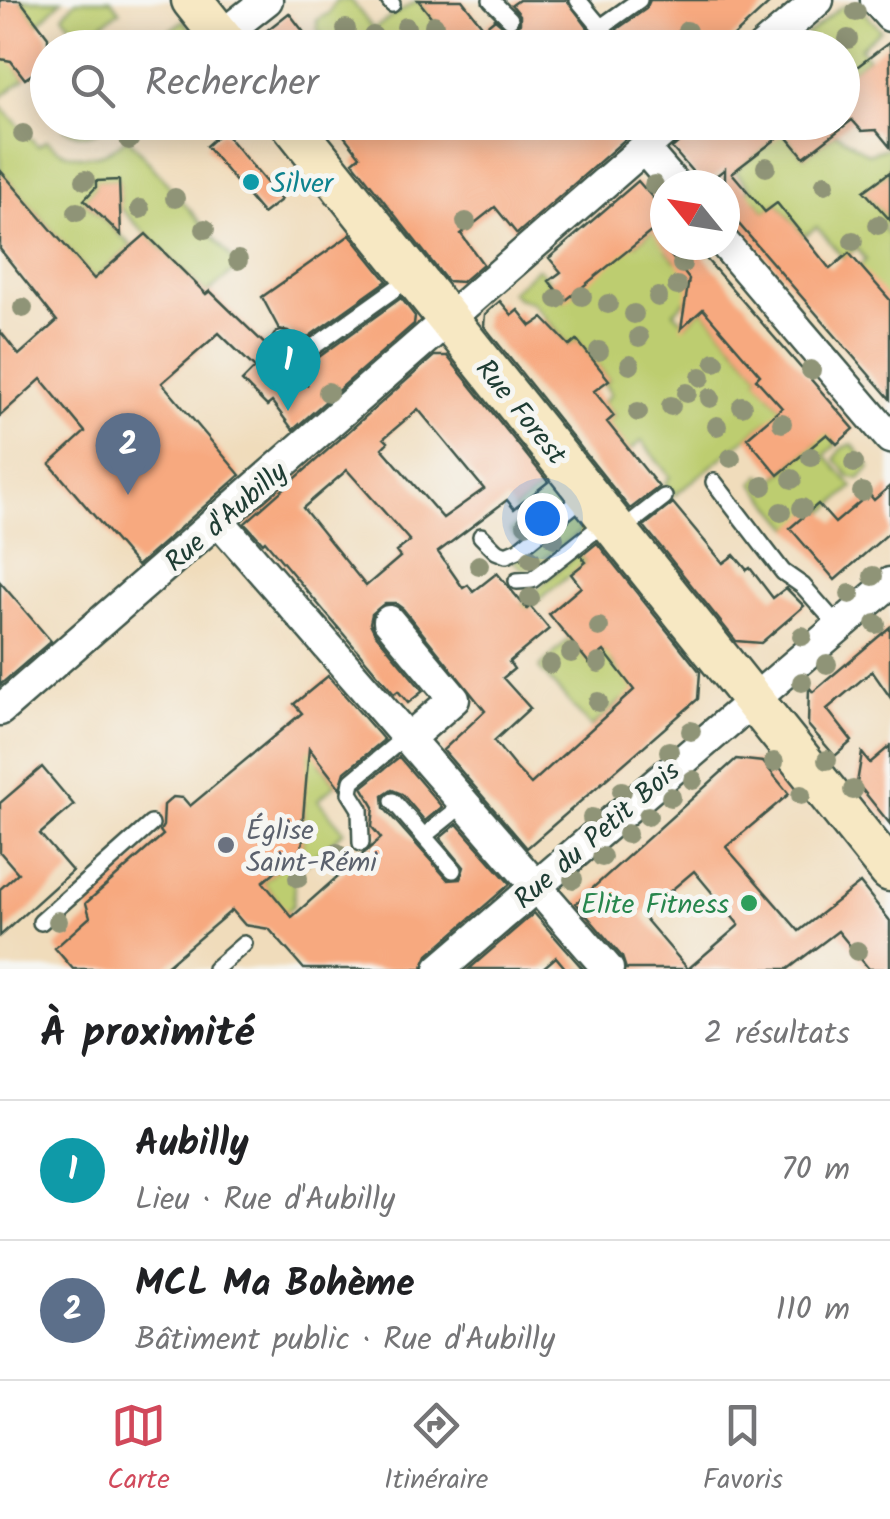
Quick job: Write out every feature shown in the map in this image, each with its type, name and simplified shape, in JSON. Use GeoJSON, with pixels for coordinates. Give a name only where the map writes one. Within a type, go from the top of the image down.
{"type":"FeatureCollection","features":[{"type":"Feature","properties":{"kind":"main road"},"geometry":{"type":"LineString","coordinates":[[186,4],[213,30]]}},
{"type":"Feature","properties":{"kind":"main road","name":"Rue Forest"},"geometry":{"type":"LineString","coordinates":[[304,140],[890,871]]}},
{"type":"Feature","properties":{"kind":"street"},"geometry":{"type":"LineString","coordinates":[[237,30],[267,0]]}},
{"type":"Feature","properties":{"kind":"street"},"geometry":{"type":"LineString","coordinates":[[783,30],[818,0]]}},
{"type":"Feature","properties":{"kind":"street"},"geometry":{"type":"LineString","coordinates":[[876,0],[890,16]]}},
{"type":"Feature","properties":{"kind":"street","name":"Rue d'Aubilly"},"geometry":{"type":"LineString","coordinates":[[0,710],[653,140]]}},
{"type":"Feature","properties":{"kind":"street"},"geometry":{"type":"LineString","coordinates":[[644,148],[662,170]]}},
{"type":"Feature","properties":{"kind":"street"},"geometry":{"type":"LineString","coordinates":[[739,260],[890,438]]}},
{"type":"Feature","properties":{"kind":"street"},"geometry":{"type":"LineString","coordinates":[[218,522],[608,969]]}},
{"type":"Feature","properties":{"kind":"street","name":"Rue du Petit Bois"},"geometry":{"type":"LineString","coordinates":[[440,969],[890,583]]}},
{"type":"Feature","properties":{"kind":"street"},"geometry":{"type":"LineString","coordinates":[[389,621],[454,699],[407,737]]}},
{"type":"Feature","properties":{"kind":"lane"},"geometry":{"type":"LineString","coordinates":[[491,0],[510,19]]}},
{"type":"Feature","properties":{"kind":"lane"},"geometry":{"type":"LineString","coordinates":[[578,0],[603,30]]}},
{"type":"Feature","properties":{"kind":"lane"},"geometry":{"type":"LineString","coordinates":[[601,27],[639,0]]}},
{"type":"Feature","properties":{"kind":"lane"},"geometry":{"type":"LineString","coordinates":[[281,340],[297,354],[308,350],[413,276]]}},
{"type":"Feature","properties":{"kind":"lane"},"geometry":{"type":"LineString","coordinates":[[714,482],[784,572],[803,586],[839,627]]}},
{"type":"Feature","properties":{"kind":"lane"},"geometry":{"type":"LineString","coordinates":[[482,536],[496,551],[506,555],[605,515],[664,497]]}},
{"type":"Feature","properties":{"kind":"lane"},"geometry":{"type":"LineString","coordinates":[[517,581],[532,580],[605,515]]}},
{"type":"Feature","properties":{"kind":"lane"},"geometry":{"type":"LineString","coordinates":[[361,844],[360,809],[350,792],[352,781],[407,737]]}},
{"type":"Feature","properties":{"kind":"lane"},"geometry":{"type":"LineString","coordinates":[[393,801],[453,870]]}},
{"type":"Feature","properties":{"kind":"lane"},"geometry":{"type":"LineString","coordinates":[[424,836],[464,803]]}},
{"type":"Feature","properties":{"kind":"lane"},"geometry":{"type":"LineString","coordinates":[[41,922],[151,824]]}},
{"type":"Feature","properties":{"kind":"lane"},"geometry":{"type":"LineString","coordinates":[[223,967],[244,944]]}},
{"type":"Feature","properties":{"kind":"green space"},"geometry":{"type":"Polygon","coordinates":[[[20,0],[62,0],[38,24],[20,0]]]}},
{"type":"Feature","properties":{"kind":"green space"},"geometry":{"type":"Polygon","coordinates":[[[76,0],[111,0],[120,11],[93,30],[75,30],[63,15],[76,0]]]}},
{"type":"Feature","properties":{"kind":"green space"},"geometry":{"type":"Polygon","coordinates":[[[336,0],[351,0],[373,29],[418,0],[442,30],[318,30],[317,20],[329,13],[336,0]]]}},
{"type":"Feature","properties":{"kind":"green space"},"geometry":{"type":"Polygon","coordinates":[[[855,3],[881,30],[860,48],[860,30],[813,30],[839,8],[855,3]]]}},
{"type":"Feature","properties":{"kind":"green space"},"geometry":{"type":"Polygon","coordinates":[[[184,20],[191,30],[170,30],[184,20]]]}},
{"type":"Feature","properties":{"kind":"green space"},"geometry":{"type":"Polygon","coordinates":[[[860,48],[868,58],[860,64],[860,48]]]}},
{"type":"Feature","properties":{"kind":"green space"},"geometry":{"type":"Polygon","coordinates":[[[17,55],[17,68],[25,79],[0,98],[0,57],[17,55]]]}},
{"type":"Feature","properties":{"kind":"green space"},"geometry":{"type":"Polygon","coordinates":[[[0,105],[38,146],[47,140],[66,153],[87,156],[109,151],[130,140],[239,267],[206,294],[115,203],[120,203],[119,180],[97,181],[84,201],[132,246],[94,279],[0,170],[0,105]]]}},
{"type":"Feature","properties":{"kind":"green space"},"geometry":{"type":"Polygon","coordinates":[[[772,140],[790,140],[804,157],[826,140],[846,140],[868,154],[890,147],[890,172],[865,192],[890,220],[883,228],[890,237],[890,310],[848,275],[866,260],[857,248],[843,258],[817,227],[804,236],[777,203],[765,212],[756,201],[750,205],[740,200],[750,188],[736,170],[772,140]]]}},
{"type":"Feature","properties":{"kind":"green space"},"geometry":{"type":"Polygon","coordinates":[[[650,232],[650,260],[688,262],[691,295],[674,312],[686,324],[703,309],[760,375],[757,379],[782,408],[795,397],[837,444],[825,455],[853,487],[825,512],[817,503],[812,508],[815,512],[791,528],[753,483],[761,475],[769,484],[817,442],[769,420],[675,495],[665,483],[670,477],[642,441],[629,451],[606,422],[614,416],[603,402],[611,394],[604,384],[609,380],[577,340],[570,346],[532,302],[511,292],[538,268],[565,300],[628,234],[636,244],[650,232]]]}},
{"type":"Feature","properties":{"kind":"green space"},"geometry":{"type":"Polygon","coordinates":[[[852,444],[870,467],[860,479],[850,477],[835,459],[841,449],[852,444]]]}},
{"type":"Feature","properties":{"kind":"green space"},"geometry":{"type":"Polygon","coordinates":[[[549,482],[567,505],[520,542],[510,531],[522,520],[514,509],[549,482]]]}},
{"type":"Feature","properties":{"kind":"green space"},"geometry":{"type":"Polygon","coordinates":[[[574,515],[582,531],[534,566],[524,570],[513,561],[574,515]]]}},
{"type":"Feature","properties":{"kind":"green space"},"geometry":{"type":"Polygon","coordinates":[[[578,553],[586,562],[503,628],[522,603],[578,553]]]}},
{"type":"Feature","properties":{"kind":"green space"},"geometry":{"type":"Polygon","coordinates":[[[569,639],[589,662],[612,644],[620,653],[611,661],[620,672],[638,654],[632,711],[622,700],[591,727],[539,668],[569,639]]]}},
{"type":"Feature","properties":{"kind":"green space"},"geometry":{"type":"Polygon","coordinates":[[[306,745],[332,752],[320,763],[336,784],[318,800],[344,831],[290,877],[295,886],[293,906],[277,921],[270,905],[277,899],[263,882],[301,849],[303,840],[287,831],[303,818],[304,803],[293,790],[290,775],[308,759],[306,745]]]}},
{"type":"Feature","properties":{"kind":"building"},"geometry":{"type":"Polygon","coordinates":[[[0,0],[20,0],[43,30],[30,30],[30,76],[25,79],[11,61],[0,59],[0,0]]]}},
{"type":"Feature","properties":{"kind":"building"},"geometry":{"type":"Polygon","coordinates":[[[418,0],[462,0],[484,28],[495,19],[508,30],[442,30],[418,0]]]}},
{"type":"Feature","properties":{"kind":"building"},"geometry":{"type":"Polygon","coordinates":[[[519,0],[567,0],[590,30],[508,30],[520,23],[520,15],[512,5],[519,0]]]}},
{"type":"Feature","properties":{"kind":"building"},"geometry":{"type":"Polygon","coordinates":[[[650,0],[773,0],[740,30],[618,30],[646,9],[650,0]]]}},
{"type":"Feature","properties":{"kind":"building"},"geometry":{"type":"Polygon","coordinates":[[[289,13],[302,30],[267,30],[289,13]]]}},
{"type":"Feature","properties":{"kind":"building"},"geometry":{"type":"Polygon","coordinates":[[[890,42],[890,147],[876,130],[860,129],[860,64],[890,42]]]}},
{"type":"Feature","properties":{"kind":"building","name":"Silver"},"geometry":{"type":"Polygon","coordinates":[[[213,140],[231,140],[281,200],[263,214],[206,146],[213,140]]]}},
{"type":"Feature","properties":{"kind":"building"},"geometry":{"type":"Polygon","coordinates":[[[347,140],[624,140],[517,234],[495,207],[461,234],[483,264],[462,282],[447,281],[353,162],[360,156],[347,140]]]}},
{"type":"Feature","properties":{"kind":"building"},"geometry":{"type":"Polygon","coordinates":[[[681,140],[775,140],[736,170],[691,170],[672,148],[681,140]]]}},
{"type":"Feature","properties":{"kind":"building"},"geometry":{"type":"Polygon","coordinates":[[[790,140],[826,140],[804,157],[790,140]]]}},
{"type":"Feature","properties":{"kind":"building"},"geometry":{"type":"Polygon","coordinates":[[[0,170],[94,279],[146,234],[308,386],[297,365],[316,359],[401,298],[415,316],[414,324],[293,430],[272,402],[267,406],[242,381],[255,368],[219,333],[162,383],[240,475],[137,566],[50,464],[85,432],[41,379],[0,416],[0,331],[19,355],[57,321],[0,249],[0,170]]]}},
{"type":"Feature","properties":{"kind":"building"},"geometry":{"type":"Polygon","coordinates":[[[890,172],[890,220],[864,191],[890,172]]]}},
{"type":"Feature","properties":{"kind":"building"},"geometry":{"type":"Polygon","coordinates":[[[119,180],[121,235],[84,200],[96,187],[96,181],[119,180]]]}},
{"type":"Feature","properties":{"kind":"building"},"geometry":{"type":"Polygon","coordinates":[[[638,181],[650,195],[650,233],[565,301],[549,281],[561,272],[549,258],[638,181]]]}},
{"type":"Feature","properties":{"kind":"building"},"geometry":{"type":"Polygon","coordinates":[[[740,182],[765,212],[777,203],[830,269],[849,253],[890,300],[890,399],[740,225],[740,182]]]}},
{"type":"Feature","properties":{"kind":"building"},"geometry":{"type":"Polygon","coordinates":[[[350,235],[387,281],[304,340],[279,329],[262,297],[350,235]]]}},
{"type":"Feature","properties":{"kind":"building"},"geometry":{"type":"Polygon","coordinates":[[[674,260],[707,260],[854,429],[837,444],[827,434],[778,475],[747,438],[782,408],[756,379],[760,375],[703,309],[681,329],[689,279],[674,260]]]}},
{"type":"Feature","properties":{"kind":"building"},"geometry":{"type":"Polygon","coordinates":[[[500,301],[512,315],[518,310],[531,326],[543,318],[570,346],[577,340],[609,380],[594,391],[614,416],[607,422],[659,487],[630,509],[484,326],[485,314],[500,301]]]}},
{"type":"Feature","properties":{"kind":"building"},"geometry":{"type":"Polygon","coordinates":[[[434,356],[447,356],[548,482],[514,509],[507,500],[438,552],[463,588],[468,585],[473,592],[497,573],[549,629],[509,662],[514,669],[503,678],[530,708],[494,741],[531,784],[634,690],[604,651],[589,663],[549,614],[581,587],[571,574],[586,562],[581,556],[597,543],[700,672],[698,699],[527,848],[443,750],[485,711],[403,609],[395,603],[385,603],[372,614],[370,623],[423,691],[408,703],[398,691],[394,694],[265,541],[245,523],[434,356]],[[418,409],[384,438],[388,442],[382,448],[443,518],[484,489],[418,409]],[[347,470],[303,508],[366,586],[400,557],[396,552],[410,541],[347,470]]]}},
{"type":"Feature","properties":{"kind":"building"},"geometry":{"type":"Polygon","coordinates":[[[890,486],[890,532],[835,580],[790,528],[818,504],[835,523],[869,494],[874,500],[890,486]]]}},
{"type":"Feature","properties":{"kind":"building"},"geometry":{"type":"Polygon","coordinates":[[[673,503],[723,563],[734,555],[747,570],[750,568],[773,598],[786,588],[804,606],[761,643],[736,641],[644,526],[673,503]]]}},
{"type":"Feature","properties":{"kind":"building"},"geometry":{"type":"Polygon","coordinates":[[[0,582],[51,641],[0,685],[0,582]]]}},
{"type":"Feature","properties":{"kind":"building"},"geometry":{"type":"Polygon","coordinates":[[[890,627],[890,697],[872,671],[827,709],[852,741],[835,756],[808,725],[809,687],[813,692],[890,627]]]}},
{"type":"Feature","properties":{"kind":"building"},"geometry":{"type":"Polygon","coordinates":[[[328,676],[384,740],[345,772],[340,788],[309,748],[303,818],[292,827],[303,840],[301,849],[263,882],[292,917],[381,838],[372,827],[374,807],[362,787],[399,757],[442,807],[425,821],[402,794],[392,790],[383,796],[384,808],[448,880],[460,879],[464,867],[440,838],[457,824],[510,884],[428,955],[422,969],[304,969],[269,929],[245,925],[232,910],[163,969],[73,969],[55,948],[90,917],[86,903],[163,835],[160,831],[164,805],[173,797],[183,798],[190,806],[302,713],[294,704],[328,676]]]}},
{"type":"Feature","properties":{"kind":"building"},"geometry":{"type":"Polygon","coordinates":[[[890,746],[890,824],[857,783],[862,753],[870,763],[890,746]]]}},
{"type":"Feature","properties":{"kind":"building"},"geometry":{"type":"Polygon","coordinates":[[[736,759],[763,762],[789,794],[726,847],[799,931],[860,883],[890,921],[890,969],[869,969],[838,931],[788,969],[626,969],[622,957],[576,903],[736,759]],[[694,871],[642,915],[688,969],[739,925],[694,871]]]}},
{"type":"Feature","properties":{"kind":"building"},"geometry":{"type":"Polygon","coordinates":[[[42,767],[74,805],[40,834],[72,871],[0,936],[0,889],[18,873],[0,852],[0,803],[42,767]]]}},
{"type":"Feature","properties":{"kind":"building"},"geometry":{"type":"Polygon","coordinates":[[[534,913],[583,969],[566,969],[556,957],[542,969],[469,969],[534,913]]]}},
{"type":"Feature","properties":{"kind":"place","name":"Silver"},"geometry":{"type":"Point","coordinates":[251,182]}},
{"type":"Feature","properties":{"kind":"place","name":"Aubilly"},"geometry":{"type":"Point","coordinates":[288,411]}},
{"type":"Feature","properties":{"kind":"place","name":"MCL Ma Bohème"},"geometry":{"type":"Point","coordinates":[128,495]}},
{"type":"Feature","properties":{"kind":"place","name":"Église Saint-Rémi"},"geometry":{"type":"Point","coordinates":[226,845]}},
{"type":"Feature","properties":{"kind":"place","name":"Elite Fitness"},"geometry":{"type":"Point","coordinates":[749,903]}}]}
